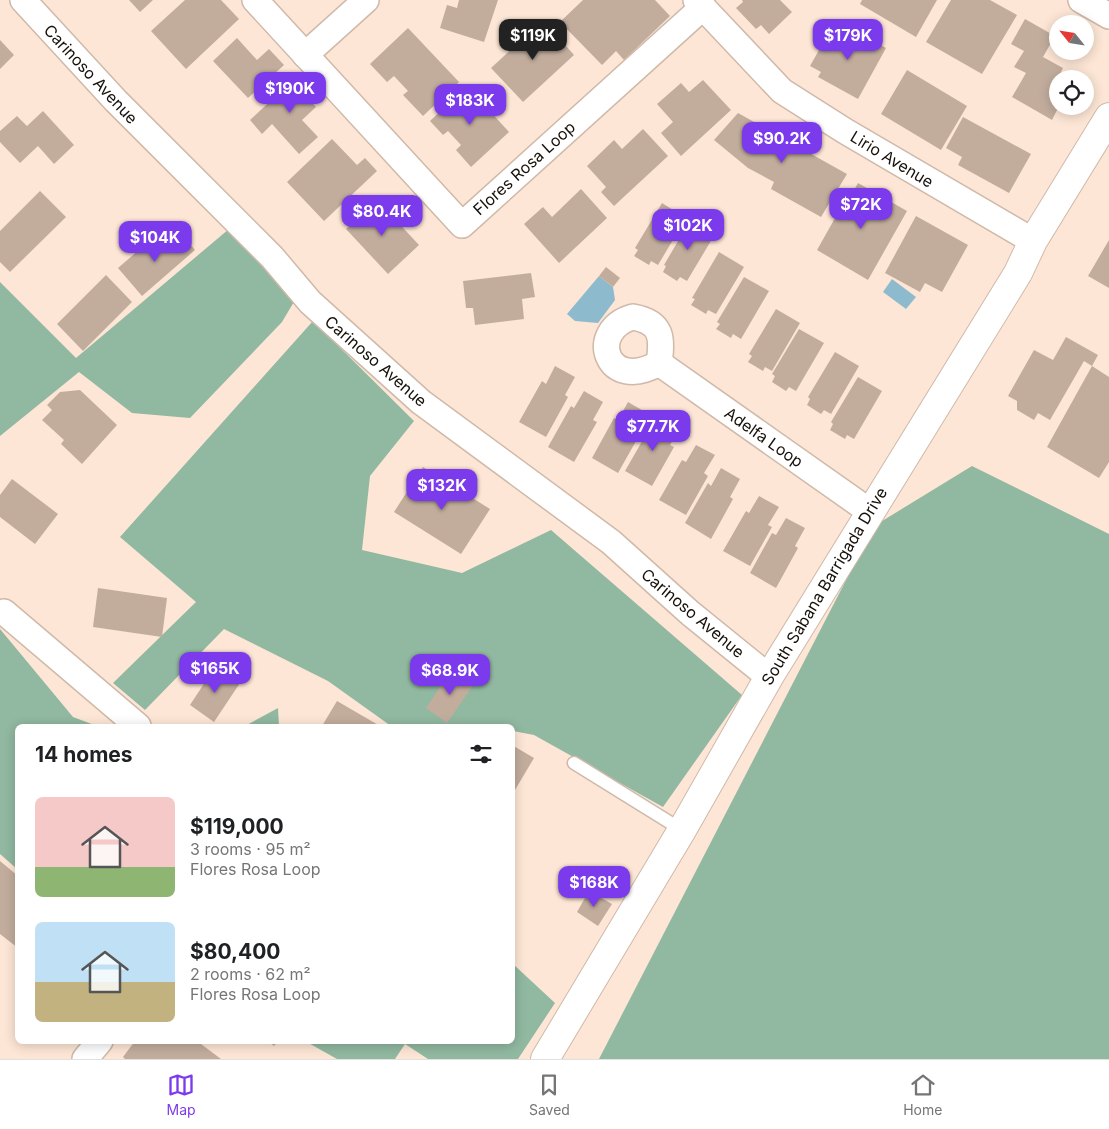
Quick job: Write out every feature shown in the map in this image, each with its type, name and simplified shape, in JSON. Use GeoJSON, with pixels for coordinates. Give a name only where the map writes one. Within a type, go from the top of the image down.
{"type":"FeatureCollection","features":[{"type":"Feature","properties":{"kind":"main road","name":"South Sabana Barrigada Drive"},"geometry":{"type":"LineString","coordinates":[[546,1059],[682,830],[769,677],[869,511],[1008,289],[1033,241],[1109,117]]}},
{"type":"Feature","properties":{"kind":"street","name":"Carinoso Avenue"},"geometry":{"type":"LineString","coordinates":[[24,0],[116,101],[272,257],[310,302],[421,402],[611,542],[690,613],[769,677]]}},
{"type":"Feature","properties":{"kind":"street","name":"Flores Rosa Loop"},"geometry":{"type":"LineString","coordinates":[[255,0],[462,225],[699,4]]}},
{"type":"Feature","properties":{"kind":"street"},"geometry":{"type":"LineString","coordinates":[[305,55],[366,0]]}},
{"type":"Feature","properties":{"kind":"street"},"geometry":{"type":"LineString","coordinates":[[1081,0],[1109,16]]}},
{"type":"Feature","properties":{"kind":"street","name":"Lirio Avenue"},"geometry":{"type":"LineString","coordinates":[[699,4],[782,91],[901,164],[1033,241]]}},
{"type":"Feature","properties":{"kind":"street","name":"Adelfa Loop"},"geometry":{"type":"LineString","coordinates":[[660,363],[869,511]]}},
{"type":"Feature","properties":{"kind":"street"},"geometry":{"type":"LineString","coordinates":[[4,612],[136,724]]}},
{"type":"Feature","properties":{"kind":"street"},"geometry":{"type":"LineString","coordinates":[[85,1059],[98,1044]]}},
{"type":"Feature","properties":{"kind":"lane"},"geometry":{"type":"LineString","coordinates":[[574,764],[682,830]]}},
{"type":"Feature","properties":{"kind":"green space"},"geometry":{"type":"Polygon","coordinates":[[[229,229],[295,300],[282,322],[190,418],[132,413],[79,372],[0,436],[0,282],[76,358],[229,229]]]}},
{"type":"Feature","properties":{"kind":"green space"},"geometry":{"type":"Polygon","coordinates":[[[313,321],[414,421],[370,476],[362,550],[462,573],[551,530],[742,695],[663,807],[534,735],[515,731],[515,724],[388,724],[328,681],[224,629],[145,710],[113,683],[196,602],[120,537],[313,321]]]}},
{"type":"Feature","properties":{"kind":"green space"},"geometry":{"type":"Polygon","coordinates":[[[972,466],[1109,534],[1109,1059],[599,1059],[874,526],[972,466]]]}},
{"type":"Feature","properties":{"kind":"green space"},"geometry":{"type":"Polygon","coordinates":[[[0,629],[73,717],[92,724],[15,724],[15,867],[0,854],[0,629]]]}},
{"type":"Feature","properties":{"kind":"green space"},"geometry":{"type":"Polygon","coordinates":[[[278,708],[279,724],[249,724],[278,708]]]}},
{"type":"Feature","properties":{"kind":"green space"},"geometry":{"type":"Polygon","coordinates":[[[515,966],[555,1003],[518,1059],[428,1059],[405,1044],[515,1044],[515,966]]]}},
{"type":"Feature","properties":{"kind":"green space"},"geometry":{"type":"Polygon","coordinates":[[[310,1044],[405,1044],[395,1059],[337,1059],[310,1044]]]}},
{"type":"Feature","properties":{"kind":"water"},"geometry":{"type":"Polygon","coordinates":[[[599,276],[613,287],[615,300],[598,323],[575,321],[567,314],[599,276]]]}},
{"type":"Feature","properties":{"kind":"water"},"geometry":{"type":"Polygon","coordinates":[[[892,279],[916,297],[906,309],[883,292],[892,279]]]}},
{"type":"Feature","properties":{"kind":"building"},"geometry":{"type":"Polygon","coordinates":[[[129,0],[153,0],[140,12],[129,0]]]}},
{"type":"Feature","properties":{"kind":"building"},"geometry":{"type":"Polygon","coordinates":[[[185,0],[221,0],[239,19],[186,69],[151,31],[185,0]]]}},
{"type":"Feature","properties":{"kind":"building"},"geometry":{"type":"Polygon","coordinates":[[[459,0],[498,0],[484,42],[440,28],[447,5],[457,8],[459,0]]]}},
{"type":"Feature","properties":{"kind":"building"},"geometry":{"type":"Polygon","coordinates":[[[583,0],[655,0],[670,16],[624,60],[616,51],[602,65],[560,22],[583,0]]]}},
{"type":"Feature","properties":{"kind":"building"},"geometry":{"type":"Polygon","coordinates":[[[742,0],[780,0],[792,12],[769,34],[761,25],[756,29],[736,8],[743,2],[742,0]]]}},
{"type":"Feature","properties":{"kind":"building"},"geometry":{"type":"Polygon","coordinates":[[[862,0],[937,0],[916,37],[860,4],[862,0]]]}},
{"type":"Feature","properties":{"kind":"building"},"geometry":{"type":"Polygon","coordinates":[[[951,0],[990,0],[1017,15],[982,74],[926,42],[951,0]]]}},
{"type":"Feature","properties":{"kind":"building"},"geometry":{"type":"Polygon","coordinates":[[[1025,19],[1049,33],[1049,46],[1043,57],[1063,68],[1062,70],[1049,70],[1049,115],[1054,115],[1052,120],[1012,97],[1026,73],[1014,67],[1024,51],[1011,44],[1025,19]]]}},
{"type":"Feature","properties":{"kind":"building"},"geometry":{"type":"Polygon","coordinates":[[[543,20],[574,55],[523,102],[491,68],[543,20]]]}},
{"type":"Feature","properties":{"kind":"building"},"geometry":{"type":"Polygon","coordinates":[[[841,23],[886,48],[858,99],[818,77],[821,72],[810,66],[823,43],[829,46],[841,23]]]}},
{"type":"Feature","properties":{"kind":"building"},"geometry":{"type":"Polygon","coordinates":[[[408,28],[459,82],[423,116],[403,95],[408,91],[394,76],[387,82],[370,64],[408,28]]]}},
{"type":"Feature","properties":{"kind":"building"},"geometry":{"type":"Polygon","coordinates":[[[237,38],[257,60],[269,49],[284,65],[248,98],[213,61],[237,38]]]}},
{"type":"Feature","properties":{"kind":"building"},"geometry":{"type":"Polygon","coordinates":[[[0,40],[14,55],[0,69],[0,40]]]}},
{"type":"Feature","properties":{"kind":"building"},"geometry":{"type":"Polygon","coordinates":[[[907,70],[967,106],[941,150],[881,114],[907,70]]]}},
{"type":"Feature","properties":{"kind":"building"},"geometry":{"type":"Polygon","coordinates":[[[302,72],[316,88],[307,97],[316,107],[302,120],[318,137],[299,154],[272,124],[262,134],[250,120],[302,72]]]}},
{"type":"Feature","properties":{"kind":"building"},"geometry":{"type":"Polygon","coordinates":[[[703,80],[731,110],[681,156],[661,133],[673,122],[657,104],[681,83],[689,92],[703,80]]]}},
{"type":"Feature","properties":{"kind":"building"},"geometry":{"type":"Polygon","coordinates":[[[467,86],[509,132],[471,167],[456,150],[461,145],[448,131],[443,135],[430,121],[467,86]]]}},
{"type":"Feature","properties":{"kind":"building"},"geometry":{"type":"Polygon","coordinates":[[[43,111],[74,145],[54,164],[38,146],[20,163],[0,142],[0,131],[17,116],[27,126],[43,111]]]}},
{"type":"Feature","properties":{"kind":"building"},"geometry":{"type":"Polygon","coordinates":[[[738,113],[847,174],[821,217],[771,189],[774,182],[748,168],[714,140],[738,113]]]}},
{"type":"Feature","properties":{"kind":"building"},"geometry":{"type":"Polygon","coordinates":[[[963,117],[1031,154],[1009,193],[958,165],[962,157],[946,148],[963,117]]]}},
{"type":"Feature","properties":{"kind":"building"},"geometry":{"type":"Polygon","coordinates":[[[643,129],[668,156],[614,206],[601,192],[606,187],[587,166],[614,140],[622,149],[643,129]]]}},
{"type":"Feature","properties":{"kind":"building"},"geometry":{"type":"Polygon","coordinates":[[[332,139],[357,165],[365,158],[377,171],[324,221],[287,182],[332,139]]]}},
{"type":"Feature","properties":{"kind":"building"},"geometry":{"type":"Polygon","coordinates":[[[858,183],[907,211],[868,280],[817,250],[839,211],[834,208],[845,188],[853,192],[858,183]]]}},
{"type":"Feature","properties":{"kind":"building"},"geometry":{"type":"Polygon","coordinates":[[[581,189],[607,218],[559,263],[524,224],[543,207],[552,217],[581,189]]]}},
{"type":"Feature","properties":{"kind":"building"},"geometry":{"type":"Polygon","coordinates":[[[40,191],[66,217],[10,272],[0,262],[0,231],[40,191]]]}},
{"type":"Feature","properties":{"kind":"building"},"geometry":{"type":"Polygon","coordinates":[[[377,200],[419,245],[388,274],[346,229],[377,200]]]}},
{"type":"Feature","properties":{"kind":"building"},"geometry":{"type":"Polygon","coordinates":[[[662,203],[686,218],[658,265],[651,261],[649,265],[634,256],[638,250],[635,248],[662,203]]]}},
{"type":"Feature","properties":{"kind":"building"},"geometry":{"type":"Polygon","coordinates":[[[916,216],[968,245],[942,292],[925,283],[920,292],[885,273],[916,216]]]}},
{"type":"Feature","properties":{"kind":"building"},"geometry":{"type":"Polygon","coordinates":[[[691,219],[715,234],[687,281],[680,277],[677,281],[663,272],[666,266],[664,265],[691,219]]]}},
{"type":"Feature","properties":{"kind":"building"},"geometry":{"type":"Polygon","coordinates":[[[180,232],[195,250],[142,296],[118,268],[147,243],[156,253],[180,232]]]}},
{"type":"Feature","properties":{"kind":"building"},"geometry":{"type":"Polygon","coordinates":[[[1109,240],[1109,288],[1088,276],[1109,240]]]}},
{"type":"Feature","properties":{"kind":"building"},"geometry":{"type":"Polygon","coordinates":[[[719,252],[744,267],[716,314],[708,310],[706,314],[691,305],[695,299],[692,298],[719,252]]]}},
{"type":"Feature","properties":{"kind":"building"},"geometry":{"type":"Polygon","coordinates":[[[606,267],[620,278],[613,287],[599,276],[606,267]]]}},
{"type":"Feature","properties":{"kind":"building"},"geometry":{"type":"Polygon","coordinates":[[[531,273],[535,297],[522,299],[524,319],[475,325],[473,308],[466,308],[463,281],[531,273]]]}},
{"type":"Feature","properties":{"kind":"building"},"geometry":{"type":"Polygon","coordinates":[[[106,275],[132,302],[83,351],[57,324],[106,275]]]}},
{"type":"Feature","properties":{"kind":"building"},"geometry":{"type":"Polygon","coordinates":[[[744,277],[769,291],[741,339],[733,334],[731,338],[716,329],[720,324],[717,322],[744,277]]]}},
{"type":"Feature","properties":{"kind":"building"},"geometry":{"type":"Polygon","coordinates":[[[776,309],[800,323],[772,371],[765,367],[763,371],[748,362],[752,356],[749,354],[776,309]]]}},
{"type":"Feature","properties":{"kind":"building"},"geometry":{"type":"Polygon","coordinates":[[[799,329],[824,343],[796,391],[789,387],[786,391],[772,382],[775,376],[772,374],[799,329]]]}},
{"type":"Feature","properties":{"kind":"building"},"geometry":{"type":"Polygon","coordinates":[[[1066,337],[1098,355],[1092,366],[1084,361],[1050,420],[1038,413],[1034,420],[1017,410],[1017,401],[1008,396],[1034,350],[1053,360],[1066,337]]]}},
{"type":"Feature","properties":{"kind":"building"},"geometry":{"type":"Polygon","coordinates":[[[835,352],[859,366],[831,414],[824,410],[821,414],[807,405],[810,399],[808,397],[835,352]]]}},
{"type":"Feature","properties":{"kind":"building"},"geometry":{"type":"Polygon","coordinates":[[[555,366],[575,377],[565,395],[568,397],[546,437],[519,422],[542,381],[546,384],[555,366]]]}},
{"type":"Feature","properties":{"kind":"building"},"geometry":{"type":"Polygon","coordinates":[[[1092,366],[1109,377],[1109,462],[1099,478],[1047,447],[1092,366]]]}},
{"type":"Feature","properties":{"kind":"building"},"geometry":{"type":"Polygon","coordinates":[[[858,377],[882,391],[854,439],[847,435],[845,439],[830,430],[833,424],[831,422],[858,377]]]}},
{"type":"Feature","properties":{"kind":"building"},"geometry":{"type":"Polygon","coordinates":[[[80,390],[117,425],[82,464],[61,444],[64,440],[42,420],[52,410],[47,405],[60,392],[80,390]]]}},
{"type":"Feature","properties":{"kind":"building"},"geometry":{"type":"Polygon","coordinates":[[[584,391],[603,402],[593,420],[597,422],[574,462],[548,447],[571,406],[574,408],[584,391]]]}},
{"type":"Feature","properties":{"kind":"building"},"geometry":{"type":"Polygon","coordinates":[[[628,402],[647,413],[637,431],[640,434],[618,473],[592,458],[614,418],[618,420],[628,402]]]}},
{"type":"Feature","properties":{"kind":"building"},"geometry":{"type":"Polygon","coordinates":[[[661,416],[680,427],[670,445],[674,447],[652,486],[625,471],[648,431],[651,433],[661,416]]]}},
{"type":"Feature","properties":{"kind":"building"},"geometry":{"type":"Polygon","coordinates":[[[696,445],[715,455],[704,473],[708,476],[686,515],[659,500],[682,460],[686,462],[696,445]]]}},
{"type":"Feature","properties":{"kind":"building"},"geometry":{"type":"Polygon","coordinates":[[[423,467],[490,509],[461,554],[394,512],[423,467]]]}},
{"type":"Feature","properties":{"kind":"building"},"geometry":{"type":"Polygon","coordinates":[[[721,468],[740,479],[730,497],[733,499],[711,539],[685,523],[708,483],[711,486],[721,468]]]}},
{"type":"Feature","properties":{"kind":"building"},"geometry":{"type":"Polygon","coordinates":[[[12,479],[58,514],[35,544],[0,517],[0,495],[12,479]]]}},
{"type":"Feature","properties":{"kind":"building"},"geometry":{"type":"Polygon","coordinates":[[[759,496],[779,507],[768,525],[772,527],[750,566],[723,551],[746,511],[749,513],[759,496]]]}},
{"type":"Feature","properties":{"kind":"building"},"geometry":{"type":"Polygon","coordinates":[[[786,518],[805,528],[795,546],[798,548],[776,588],[750,573],[772,533],[776,535],[786,518]]]}},
{"type":"Feature","properties":{"kind":"building"},"geometry":{"type":"Polygon","coordinates":[[[98,588],[167,598],[162,637],[93,627],[98,588]]]}},
{"type":"Feature","properties":{"kind":"building"},"geometry":{"type":"Polygon","coordinates":[[[215,667],[242,680],[214,722],[190,705],[215,667]]]}},
{"type":"Feature","properties":{"kind":"building"},"geometry":{"type":"Polygon","coordinates":[[[452,669],[474,684],[447,723],[426,708],[452,669]]]}},
{"type":"Feature","properties":{"kind":"building"},"geometry":{"type":"Polygon","coordinates":[[[337,701],[377,724],[323,724],[337,701]]]}},
{"type":"Feature","properties":{"kind":"building"},"geometry":{"type":"Polygon","coordinates":[[[515,747],[534,758],[515,790],[515,747]]]}},
{"type":"Feature","properties":{"kind":"building"},"geometry":{"type":"Polygon","coordinates":[[[0,861],[15,874],[15,946],[0,934],[0,861]]]}},
{"type":"Feature","properties":{"kind":"building"},"geometry":{"type":"Polygon","coordinates":[[[589,891],[612,904],[598,926],[577,912],[589,891]]]}},
{"type":"Feature","properties":{"kind":"building"},"geometry":{"type":"Polygon","coordinates":[[[133,1044],[201,1044],[221,1059],[125,1059],[123,1057],[133,1044]]]}}]}
